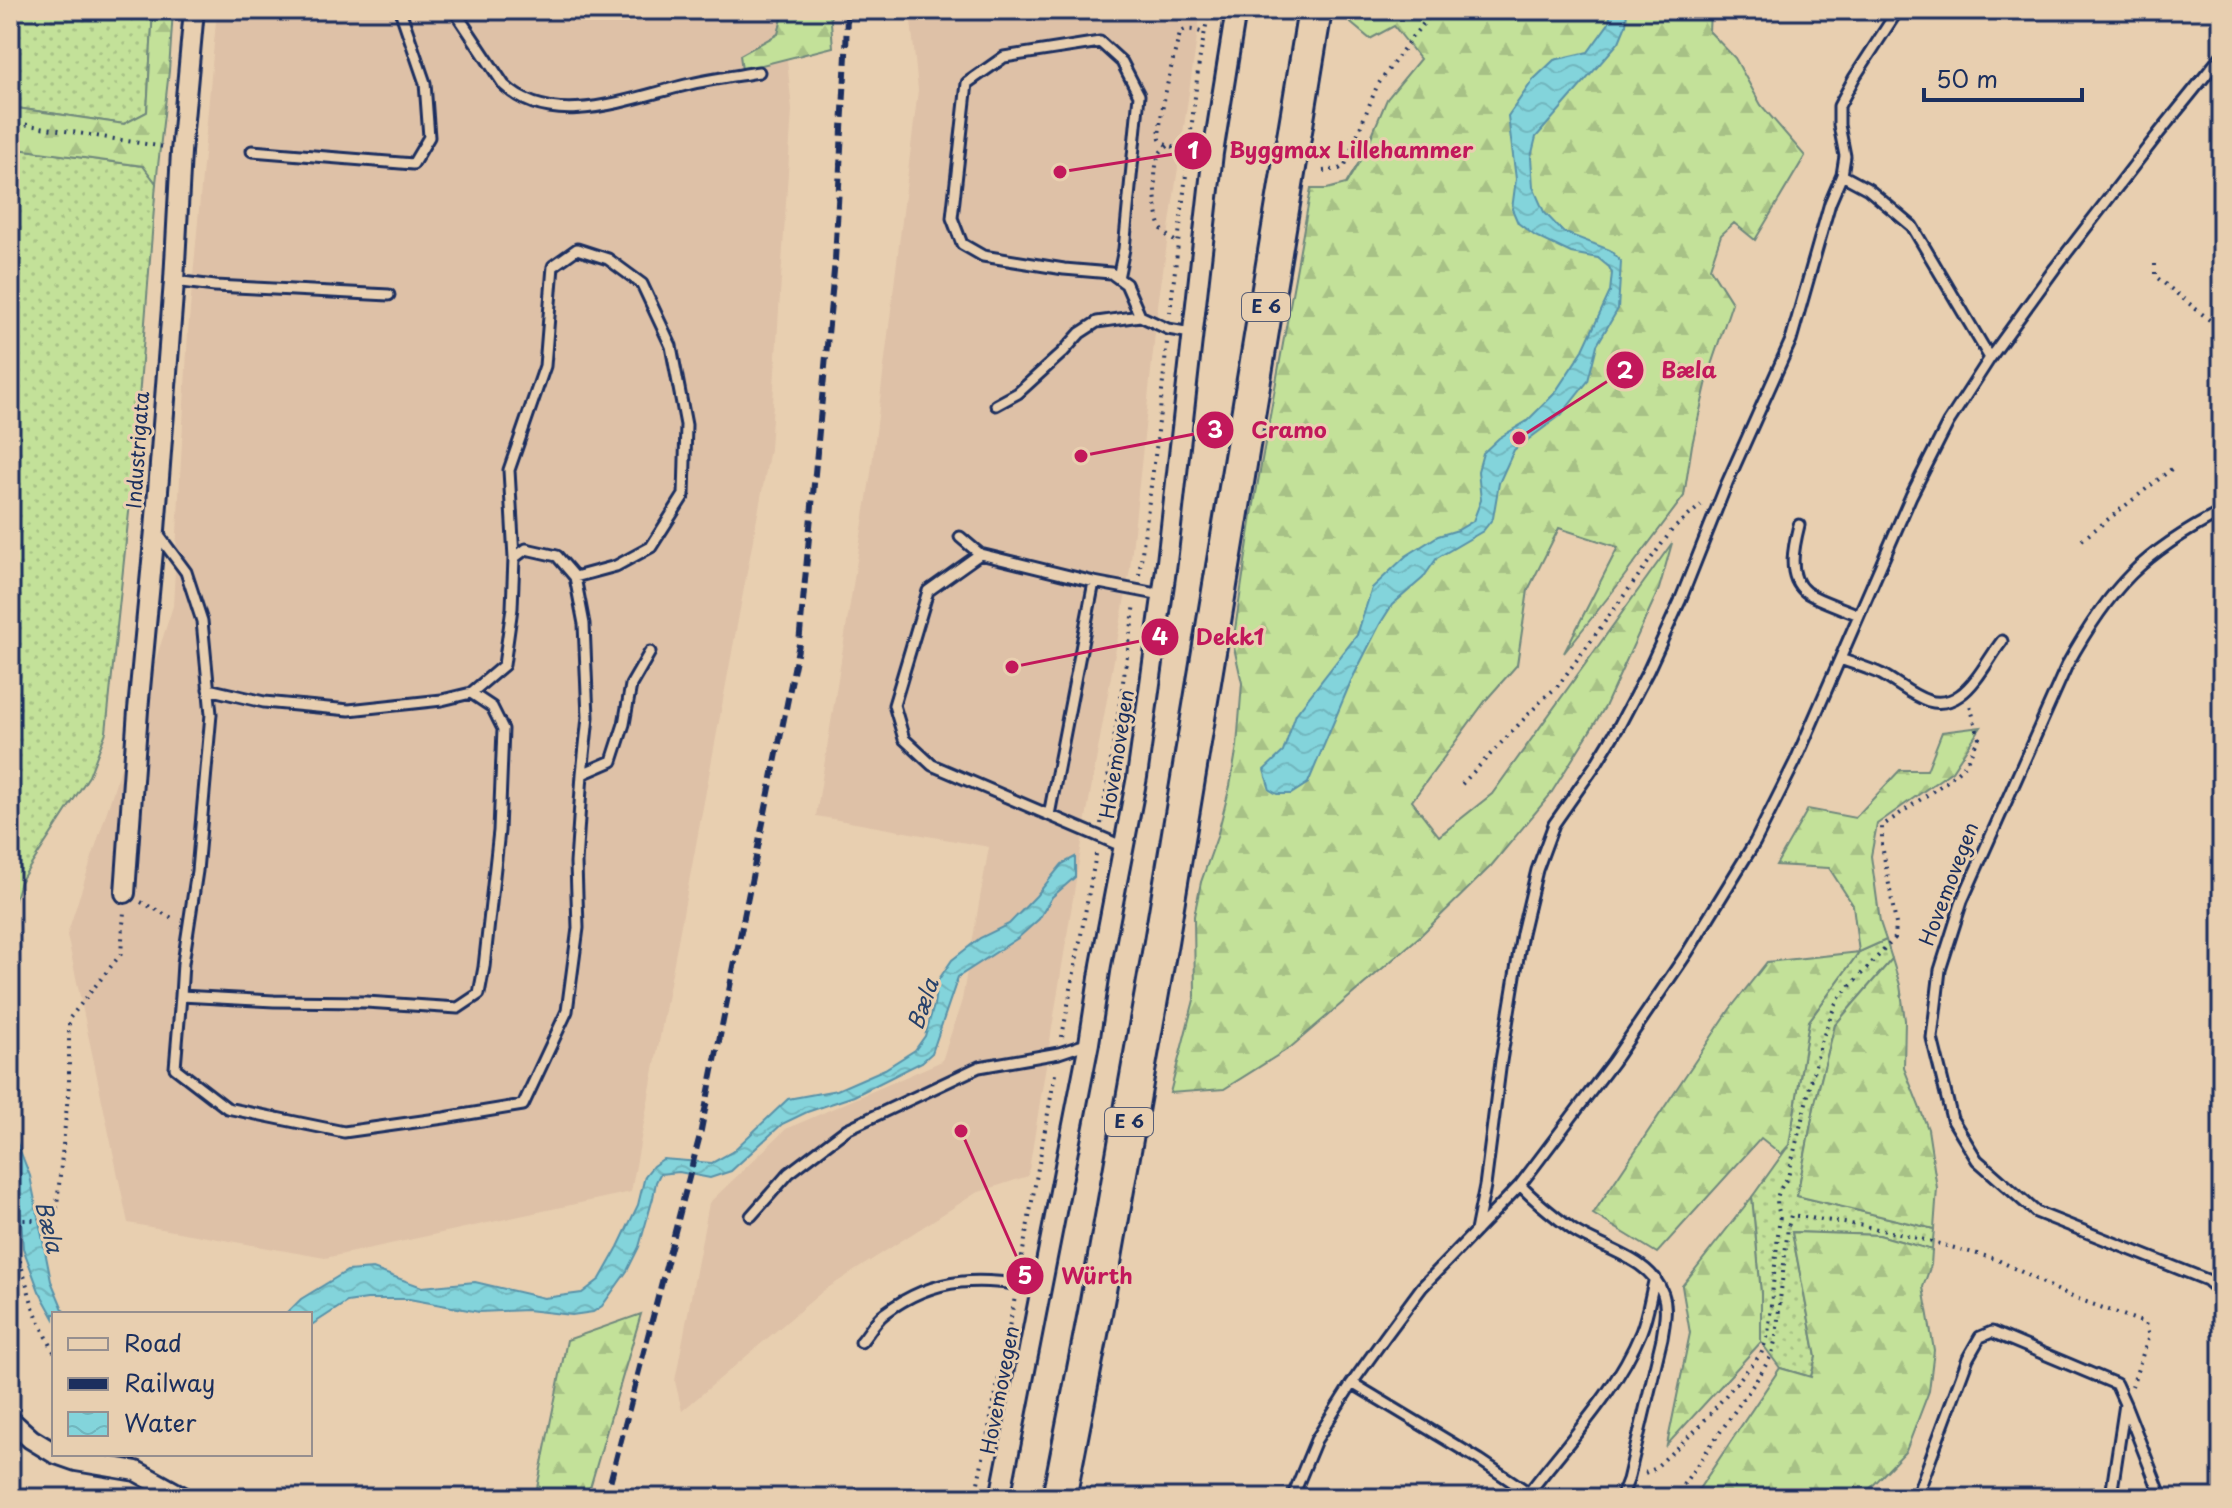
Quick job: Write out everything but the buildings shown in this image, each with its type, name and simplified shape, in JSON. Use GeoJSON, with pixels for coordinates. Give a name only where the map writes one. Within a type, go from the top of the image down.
{"type":"FeatureCollection","features":[{"type":"Feature","properties":{"kind":"highway"},"geometry":{"type":"LineString","coordinates":[[1243,444],[1239,414],[1241,381],[1299,10]]}},
{"type":"Feature","properties":{"kind":"highway","name":"E 6"},"geometry":{"type":"LineString","coordinates":[[1059,1498],[1115,1202],[1315,10]]}},
{"type":"Feature","properties":{"kind":"highway"},"geometry":{"type":"LineString","coordinates":[[1290,170],[1321,92],[1334,10]]}},
{"type":"Feature","properties":{"kind":"street","name":"Industrigata"},"geometry":{"type":"LineString","coordinates":[[125,893],[194,10]]}},
{"type":"Feature","properties":{"kind":"street","name":"Hovemovegen"},"geometry":{"type":"LineString","coordinates":[[1000,1498],[1089,1043],[1137,777],[1162,595],[1213,153],[1236,10]]}},
{"type":"Feature","properties":{"kind":"street"},"geometry":{"type":"LineString","coordinates":[[10,1420],[52,1452]]}},
{"type":"Feature","properties":{"kind":"street"},"geometry":{"type":"LineString","coordinates":[[61,1456],[136,1471],[185,1498]]}},
{"type":"Feature","properties":{"kind":"lane"},"geometry":{"type":"LineString","coordinates":[[252,151],[413,164],[429,137],[425,83],[400,10]]}},
{"type":"Feature","properties":{"kind":"lane"},"geometry":{"type":"LineString","coordinates":[[454,10],[504,85],[525,100],[553,108],[585,109],[695,82],[759,72]]}},
{"type":"Feature","properties":{"kind":"lane"},"geometry":{"type":"LineString","coordinates":[[1476,1231],[1522,933],[1537,870],[1554,824],[1596,764],[1648,671],[1791,340],[1830,203],[1842,175],[1845,156],[1839,106],[1898,10]]}},
{"type":"Feature","properties":{"kind":"lane"},"geometry":{"type":"LineString","coordinates":[[1118,278],[1124,249],[1139,95],[1122,62],[1100,42],[1004,57],[967,83],[952,218],[962,244],[983,256],[1111,273],[1126,284],[1140,316]]}},
{"type":"Feature","properties":{"kind":"lane"},"geometry":{"type":"LineString","coordinates":[[1292,1498],[1316,1440],[1352,1383],[1422,1287],[1520,1185],[1613,1062],[1687,953],[1755,842],[1795,762],[1911,496],[1942,435],[1990,358],[2055,268],[2222,55]]}},
{"type":"Feature","properties":{"kind":"lane"},"geometry":{"type":"LineString","coordinates":[[1842,175],[1868,189],[1912,226],[1990,358]]}},
{"type":"Feature","properties":{"kind":"lane"},"geometry":{"type":"LineString","coordinates":[[208,689],[264,702],[349,710],[442,700],[471,693],[504,665],[512,608],[514,558],[509,470],[545,366],[553,266],[577,249],[608,259],[642,284],[671,346],[686,425],[684,495],[651,547],[616,566],[575,577]]}},
{"type":"Feature","properties":{"kind":"lane"},"geometry":{"type":"LineString","coordinates":[[174,281],[389,295]]}},
{"type":"Feature","properties":{"kind":"lane"},"geometry":{"type":"LineString","coordinates":[[996,405],[1018,393],[1080,333],[1097,322],[1140,316],[1168,329],[1191,333]]}},
{"type":"Feature","properties":{"kind":"lane","name":"Hovemovegen"},"geometry":{"type":"LineString","coordinates":[[2222,512],[2166,543],[2145,559],[2112,593],[2084,633],[1962,901],[1940,970],[1932,1038],[1952,1119],[1977,1160],[1989,1171],[2036,1212],[2207,1280],[2222,1293]]}},
{"type":"Feature","properties":{"kind":"lane"},"geometry":{"type":"LineString","coordinates":[[1799,525],[1793,548],[1794,571],[1804,591],[1859,615]]}},
{"type":"Feature","properties":{"kind":"lane"},"geometry":{"type":"LineString","coordinates":[[155,530],[186,572],[202,621],[211,714],[197,871],[183,963],[175,1068],[227,1108],[344,1132],[523,1105],[567,1011],[578,928],[576,863],[588,717],[584,624],[575,577],[557,556],[526,549],[514,558]]}},
{"type":"Feature","properties":{"kind":"lane"},"geometry":{"type":"LineString","coordinates":[[960,537],[980,554],[1162,595]]}},
{"type":"Feature","properties":{"kind":"lane"},"geometry":{"type":"LineString","coordinates":[[980,554],[928,591],[894,705],[904,739],[932,765],[1124,847]]}},
{"type":"Feature","properties":{"kind":"lane"},"geometry":{"type":"LineString","coordinates":[[1049,815],[1094,582]]}},
{"type":"Feature","properties":{"kind":"lane"},"geometry":{"type":"LineString","coordinates":[[1840,659],[1881,674],[1923,700],[1944,703],[1965,690],[2002,641]]}},
{"type":"Feature","properties":{"kind":"lane"},"geometry":{"type":"LineString","coordinates":[[582,774],[612,761],[624,724],[631,685],[650,652]]}},
{"type":"Feature","properties":{"kind":"lane"},"geometry":{"type":"LineString","coordinates":[[181,996],[458,1008],[479,994],[499,831],[503,729],[492,707],[471,693]]}},
{"type":"Feature","properties":{"kind":"lane"},"geometry":{"type":"LineString","coordinates":[[751,1216],[789,1173],[847,1129],[979,1067],[1059,1053],[1089,1043]]}},
{"type":"Feature","properties":{"kind":"lane"},"geometry":{"type":"LineString","coordinates":[[1520,1185],[1538,1203],[1576,1231],[1639,1265],[1655,1278],[1663,1293],[1665,1315],[1654,1374],[1621,1498]]}},
{"type":"Feature","properties":{"kind":"lane"},"geometry":{"type":"LineString","coordinates":[[1352,1383],[1480,1460],[1527,1495],[1589,1420],[1631,1354],[1642,1329],[1655,1278]]}},
{"type":"Feature","properties":{"kind":"lane"},"geometry":{"type":"LineString","coordinates":[[861,1342],[884,1314],[916,1294],[950,1282],[986,1280],[1042,1288]]}},
{"type":"Feature","properties":{"kind":"lane"},"geometry":{"type":"LineString","coordinates":[[1916,1498],[1968,1358],[1980,1337],[1992,1332],[2116,1384],[2162,1498]]}},
{"type":"Feature","properties":{"kind":"lane"},"geometry":{"type":"LineString","coordinates":[[2108,1498],[2125,1404]]}},
{"type":"Feature","properties":{"kind":"path"},"geometry":{"type":"LineString","coordinates":[[975,1498],[1099,836],[1157,441],[1178,243],[1209,10]]}},
{"type":"Feature","properties":{"kind":"path"},"geometry":{"type":"LineString","coordinates":[[1323,171],[1345,165],[1377,86],[1435,10]]}},
{"type":"Feature","properties":{"kind":"path"},"geometry":{"type":"LineString","coordinates":[[1182,148],[1161,139],[1160,129],[1179,36],[1184,30],[1205,33]]}},
{"type":"Feature","properties":{"kind":"path"},"geometry":{"type":"LineString","coordinates":[[10,122],[150,143],[181,152]]}},
{"type":"Feature","properties":{"kind":"path"},"geometry":{"type":"LineString","coordinates":[[1169,145],[1159,154],[1155,172],[1157,211],[1160,227],[1178,243]]}},
{"type":"Feature","properties":{"kind":"path"},"geometry":{"type":"LineString","coordinates":[[2155,264],[2155,276],[2222,330]]}},
{"type":"Feature","properties":{"kind":"path"},"geometry":{"type":"LineString","coordinates":[[2082,540],[2174,467]]}},
{"type":"Feature","properties":{"kind":"path"},"geometry":{"type":"LineString","coordinates":[[1462,784],[1557,687],[1672,530],[1727,483]]}},
{"type":"Feature","properties":{"kind":"path"},"geometry":{"type":"LineString","coordinates":[[1628,1480],[1654,1469],[1698,1428],[1761,1354],[1768,1335],[1780,1215],[1776,1202],[1788,1177],[1820,1045],[1837,1000],[1895,938],[1896,924],[1882,826],[1946,782],[1965,765],[1979,738],[1965,690]]}},
{"type":"Feature","properties":{"kind":"path"},"geometry":{"type":"LineString","coordinates":[[52,1348],[34,1310],[15,1244],[19,1220],[44,1220],[56,1215],[69,1085],[69,1019],[121,954],[125,893],[189,927]]}},
{"type":"Feature","properties":{"kind":"path"},"geometry":{"type":"LineString","coordinates":[[1674,1498],[1772,1354],[1791,1215],[1877,1229],[1996,1259],[2067,1295],[2145,1323],[2149,1336],[2125,1404]]}},
{"type":"Feature","properties":{"kind":"shaded area"},"geometry":{"type":"Polygon","coordinates":[[[217,10],[782,10],[792,110],[770,449],[631,1192],[325,1258],[128,1223],[67,935],[173,606],[188,332],[217,10]]]}},
{"type":"Feature","properties":{"kind":"shaded area"},"geometry":{"type":"Polygon","coordinates":[[[910,10],[1201,10],[1158,305],[1130,569],[1028,1176],[976,1193],[823,1291],[682,1411],[675,1381],[709,1203],[786,1129],[942,1061],[962,1000],[989,847],[816,816],[871,473],[918,90],[910,10]]]}},
{"type":"Feature","properties":{"kind":"green space"},"geometry":{"type":"Polygon","coordinates":[[[10,10],[153,10],[147,112],[124,124],[10,107],[10,10]]]}},
{"type":"Feature","properties":{"kind":"green space"},"geometry":{"type":"Polygon","coordinates":[[[153,10],[173,10],[156,183],[143,166],[10,148],[10,107],[124,124],[147,112],[153,10]]]}},
{"type":"Feature","properties":{"kind":"green space"},"geometry":{"type":"Polygon","coordinates":[[[784,10],[830,10],[833,47],[742,70],[740,55],[778,34],[784,10]]]}},
{"type":"Feature","properties":{"kind":"green space"},"geometry":{"type":"Polygon","coordinates":[[[1347,10],[1714,10],[1710,13],[1709,31],[1735,58],[1761,105],[1805,156],[1755,240],[1734,223],[1721,235],[1710,268],[1732,303],[1710,368],[1684,496],[1564,653],[1618,547],[1559,528],[1528,590],[1517,665],[1486,700],[1412,801],[1439,836],[1492,794],[1672,543],[1659,589],[1605,707],[1550,795],[1491,866],[1419,937],[1291,1047],[1224,1089],[1170,1093],[1195,996],[1194,916],[1230,786],[1237,746],[1242,683],[1233,643],[1252,515],[1311,189],[1346,184],[1364,154],[1387,99],[1420,59],[1394,26],[1370,39],[1346,19],[1347,10]]]}},
{"type":"Feature","properties":{"kind":"green space"},"geometry":{"type":"Polygon","coordinates":[[[10,148],[144,166],[156,183],[133,474],[106,732],[89,776],[20,882],[10,916],[10,148]]]}},
{"type":"Feature","properties":{"kind":"green space"},"geometry":{"type":"Polygon","coordinates":[[[1981,727],[1952,771],[1877,824],[1871,856],[1880,922],[1886,940],[1859,952],[1853,905],[1829,868],[1776,865],[1808,809],[1855,818],[1900,770],[1927,770],[1942,732],[1981,727]]]}},
{"type":"Feature","properties":{"kind":"green space"},"geometry":{"type":"Polygon","coordinates":[[[1886,940],[1892,959],[1835,1025],[1815,1103],[1797,1196],[1934,1229],[1932,1250],[1879,1235],[1792,1232],[1816,1357],[1811,1377],[1780,1368],[1761,1342],[1761,1294],[1752,1197],[1789,1145],[1809,1021],[1859,952],[1886,940]]]}},
{"type":"Feature","properties":{"kind":"green space"},"geometry":{"type":"Polygon","coordinates":[[[1859,952],[1809,1021],[1789,1145],[1781,1154],[1761,1138],[1657,1253],[1593,1214],[1730,1009],[1767,962],[1859,952]]]}},
{"type":"Feature","properties":{"kind":"green space"},"geometry":{"type":"Polygon","coordinates":[[[1892,959],[1900,985],[1905,1020],[1904,1068],[1928,1129],[1937,1188],[1934,1229],[1797,1196],[1815,1103],[1835,1025],[1892,959]]]}},
{"type":"Feature","properties":{"kind":"green space"},"geometry":{"type":"Polygon","coordinates":[[[1752,1197],[1761,1294],[1761,1342],[1667,1445],[1690,1333],[1682,1286],[1752,1197]]]}},
{"type":"Feature","properties":{"kind":"green space"},"geometry":{"type":"Polygon","coordinates":[[[1792,1232],[1879,1235],[1932,1250],[1931,1265],[1923,1287],[1934,1350],[1929,1391],[1906,1451],[1861,1498],[1766,1498],[1697,1492],[1780,1368],[1811,1377],[1816,1357],[1792,1232]]]}},
{"type":"Feature","properties":{"kind":"green space"},"geometry":{"type":"Polygon","coordinates":[[[641,1314],[587,1498],[535,1498],[567,1340],[641,1314]]]}},
{"type":"Feature","properties":{"kind":"water"},"geometry":{"type":"Polygon","coordinates":[[[1611,10],[1627,10],[1626,25],[1619,42],[1536,137],[1531,157],[1533,187],[1544,212],[1563,232],[1610,250],[1621,262],[1618,309],[1597,345],[1588,381],[1561,415],[1514,450],[1499,483],[1493,518],[1483,531],[1437,558],[1423,578],[1392,605],[1351,681],[1308,783],[1291,794],[1277,794],[1270,790],[1264,770],[1283,752],[1296,714],[1357,635],[1372,588],[1406,556],[1438,536],[1473,521],[1481,500],[1478,471],[1483,453],[1499,438],[1527,421],[1554,394],[1583,350],[1610,292],[1612,273],[1598,258],[1571,253],[1535,236],[1518,223],[1512,209],[1516,179],[1508,116],[1533,80],[1554,60],[1588,52],[1609,23],[1611,10]]]}},
{"type":"Feature","properties":{"kind":"water"},"geometry":{"type":"Polygon","coordinates":[[[1075,857],[1075,877],[1052,897],[1039,919],[1018,938],[958,977],[932,1053],[922,1062],[854,1096],[782,1124],[731,1171],[710,1178],[679,1172],[660,1174],[639,1247],[627,1271],[602,1306],[593,1312],[572,1315],[527,1310],[479,1312],[409,1299],[367,1299],[347,1302],[312,1325],[312,1312],[288,1312],[301,1299],[347,1271],[373,1269],[422,1287],[475,1282],[544,1298],[582,1293],[600,1279],[618,1247],[638,1205],[645,1176],[653,1166],[663,1159],[712,1163],[732,1152],[788,1099],[837,1090],[885,1069],[915,1050],[925,1036],[937,982],[952,960],[980,938],[1009,924],[1062,864],[1075,857]]]}},
{"type":"Feature","properties":{"kind":"water"},"geometry":{"type":"Polygon","coordinates":[[[10,1125],[30,1176],[51,1281],[64,1312],[52,1314],[39,1291],[23,1248],[20,1205],[10,1163],[10,1125]]]}},
{"type":"Feature","properties":{"kind":"railway"},"geometry":{"type":"LineString","coordinates":[[606,1498],[700,1135],[799,644],[835,260],[847,10]]}},
{"type":"Feature","properties":{"kind":"place","name":"Byggmax Lillehammer"},"geometry":{"type":"Point","coordinates":[1060,172]}},
{"type":"Feature","properties":{"kind":"place","name":"Bæla"},"geometry":{"type":"Point","coordinates":[1519,438]}},
{"type":"Feature","properties":{"kind":"place","name":"Cramo"},"geometry":{"type":"Point","coordinates":[1081,456]}},
{"type":"Feature","properties":{"kind":"place","name":"Dekk1"},"geometry":{"type":"Point","coordinates":[1012,667]}},
{"type":"Feature","properties":{"kind":"place","name":"Würth"},"geometry":{"type":"Point","coordinates":[961,1131]}}]}
